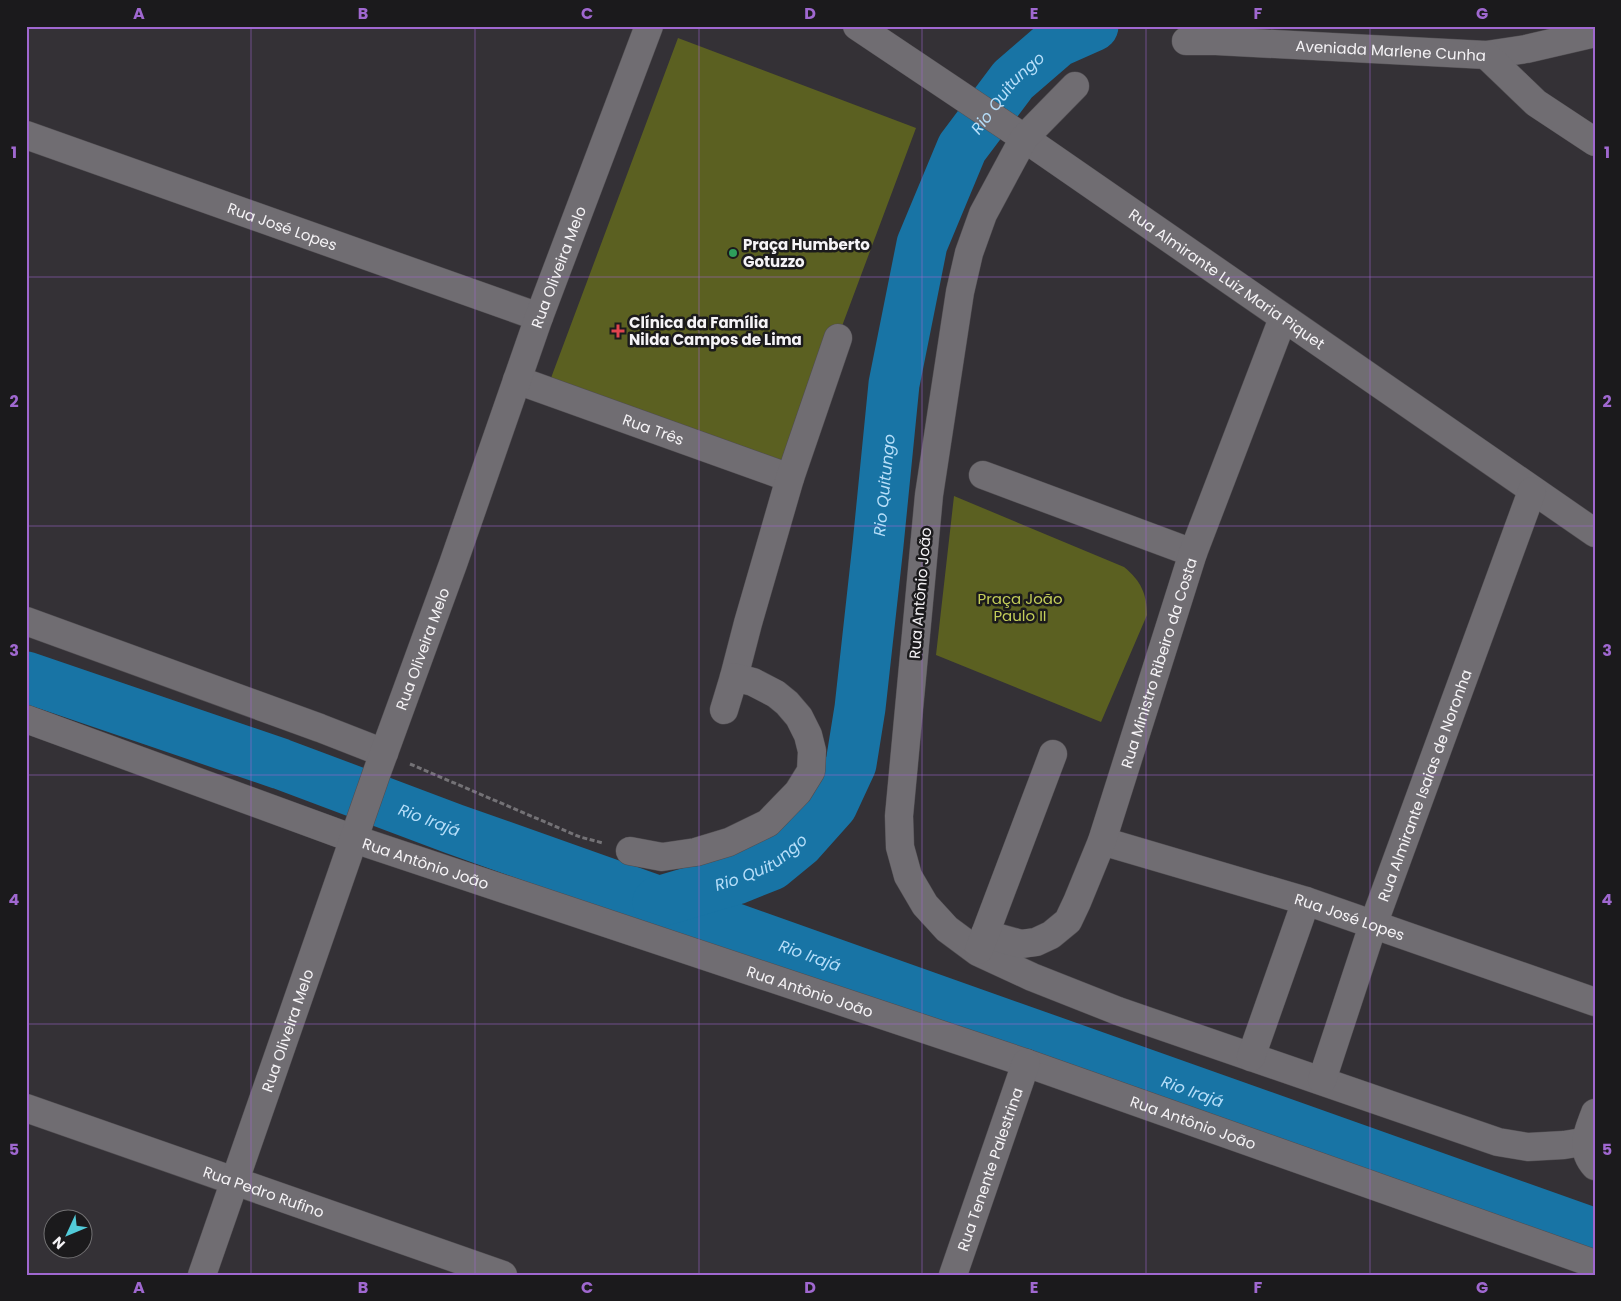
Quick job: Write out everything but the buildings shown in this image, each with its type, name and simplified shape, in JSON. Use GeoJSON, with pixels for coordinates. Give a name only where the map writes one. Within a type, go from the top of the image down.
{"type":"FeatureCollection","features":[{"type":"Feature","properties":{"kind":"street","name":"Rua Oliveira Melo"},"geometry":{"type":"LineString","coordinates":[[202,1275],[539,317],[649,26]]}},
{"type":"Feature","properties":{"kind":"street","name":"Rua Almirante Luiz Maria Piquet"},"geometry":{"type":"LineString","coordinates":[[857,26],[1013,131],[1595,533]]}},
{"type":"Feature","properties":{"kind":"street","name":"Aveniada Marlene Cunha"},"geometry":{"type":"LineString","coordinates":[[1186,41],[1486,55],[1526,49],[1595,33]]}},
{"type":"Feature","properties":{"kind":"street"},"geometry":{"type":"LineString","coordinates":[[1486,55],[1536,103],[1595,142]]}},
{"type":"Feature","properties":{"kind":"street"},"geometry":{"type":"LineString","coordinates":[[1013,131],[1075,86]]}},
{"type":"Feature","properties":{"kind":"street","name":"Rua Antônio João"},"geometry":{"type":"LineString","coordinates":[[1013,131],[969,253],[960,292],[929,495],[899,816],[900,847],[908,876],[925,905],[948,929],[981,943],[1032,977],[1118,1012],[1322,1080],[1498,1142],[1528,1147],[1590,1141]]}},
{"type":"Feature","properties":{"kind":"street","name":"Rua José Lopes"},"geometry":{"type":"LineString","coordinates":[[26,136],[539,317]]}},
{"type":"Feature","properties":{"kind":"street","name":"Rua Ministro Ribeiro da Costa"},"geometry":{"type":"LineString","coordinates":[[981,943],[1021,944],[1036,942],[1051,935],[1068,922],[1102,841],[1193,553],[1283,318]]}},
{"type":"Feature","properties":{"kind":"street"},"geometry":{"type":"LineString","coordinates":[[724,710],[790,478],[838,338]]}},
{"type":"Feature","properties":{"kind":"street","name":"Rua Três"},"geometry":{"type":"LineString","coordinates":[[517,380],[790,478]]}},
{"type":"Feature","properties":{"kind":"street"},"geometry":{"type":"LineString","coordinates":[[982,475],[1193,553]]}},
{"type":"Feature","properties":{"kind":"street","name":"Rua Almirante Isaias de Noronha"},"geometry":{"type":"LineString","coordinates":[[1322,1080],[1373,925],[1532,491]]}},
{"type":"Feature","properties":{"kind":"street"},"geometry":{"type":"LineString","coordinates":[[26,621],[320,728],[381,763]]}},
{"type":"Feature","properties":{"kind":"street"},"geometry":{"type":"LineString","coordinates":[[630,851],[662,857],[696,852],[729,842],[768,823],[798,792],[811,771],[812,751],[799,716],[776,694],[753,682],[734,677]]}},
{"type":"Feature","properties":{"kind":"street","name":"Rua Antônio João"},"geometry":{"type":"LineString","coordinates":[[26,719],[1026,1063],[1595,1264]]}},
{"type":"Feature","properties":{"kind":"street"},"geometry":{"type":"LineString","coordinates":[[981,943],[1053,754]]}},
{"type":"Feature","properties":{"kind":"street","name":"Rua José Lopes"},"geometry":{"type":"LineString","coordinates":[[1102,841],[1306,901],[1595,1002]]}},
{"type":"Feature","properties":{"kind":"street"},"geometry":{"type":"LineString","coordinates":[[1251,1057],[1306,901]]}},
{"type":"Feature","properties":{"kind":"street","name":"Rua Tenente Palestrina"},"geometry":{"type":"LineString","coordinates":[[953,1275],[1026,1063]]}},
{"type":"Feature","properties":{"kind":"street","name":"Rua Pedro Rufino"},"geometry":{"type":"LineString","coordinates":[[26,1108],[503,1275]]}},
{"type":"Feature","properties":{"kind":"street"},"geometry":{"type":"LineString","coordinates":[[1595,1113],[1589,1160],[1595,1166]]}},
{"type":"Feature","properties":{"kind":"path"},"geometry":{"type":"LineString","coordinates":[[381,763],[580,837],[630,851]]}},
{"type":"Feature","properties":{"kind":"green space","name":"Praça Humberto Gotuzzo"},"geometry":{"type":"Polygon","coordinates":[[[678,38],[916,128],[789,468],[551,378],[678,38]]]}},
{"type":"Feature","properties":{"kind":"green space","name":"Praça João Paulo II"},"geometry":{"type":"Polygon","coordinates":[[[954,496],[1124,567],[1139,583],[1146,601],[1147,615],[1101,722],[936,655],[954,496]]]}},
{"type":"Feature","properties":{"kind":"waterway","name":"Rio Quitungo"},"geometry":{"type":"LineString","coordinates":[[658,902],[736,879],[771,865],[799,842],[832,805],[851,764],[860,708],[894,384],[922,244],[962,148],[1013,80],[1057,42],[1093,26]]}},
{"type":"Feature","properties":{"kind":"waterway","name":"Rio Irajá"},"geometry":{"type":"LineString","coordinates":[[26,677],[281,764],[454,829],[1595,1234]]}},
{"type":"Feature","properties":{"kind":"place","name":"Praça Humberto Gotuzzo"},"geometry":{"type":"Point","coordinates":[733,253]}},
{"type":"Feature","properties":{"kind":"place","name":"Clínica da Família Nilda Campos de Lima"},"geometry":{"type":"Point","coordinates":[618,331]}}]}
